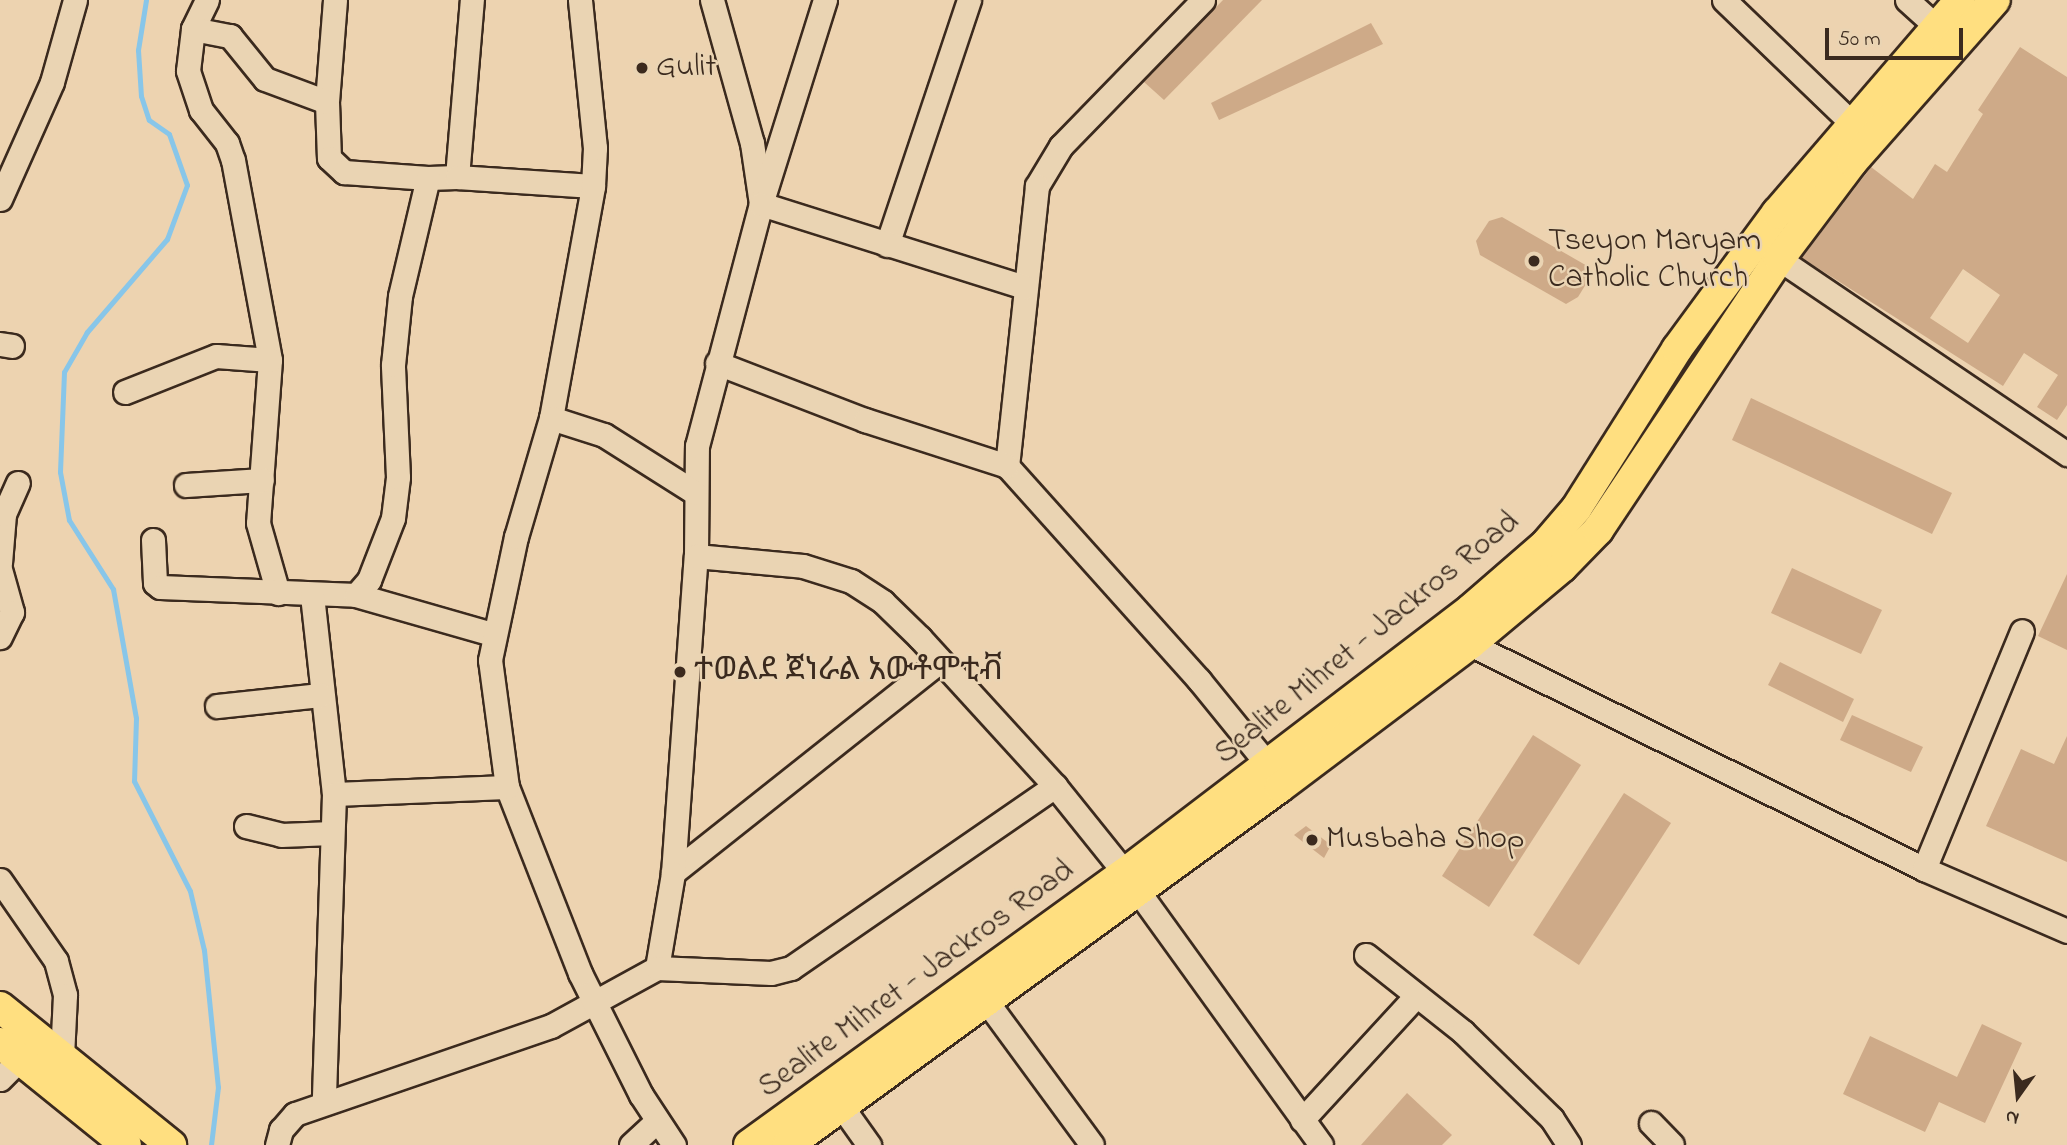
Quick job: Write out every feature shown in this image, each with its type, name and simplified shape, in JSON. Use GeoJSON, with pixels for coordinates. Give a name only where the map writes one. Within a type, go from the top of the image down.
{"type":"FeatureCollection","features":[{"type":"Feature","properties":{"kind":"main road","name":"Sealite Mihret - Jackros Road"},"geometry":{"type":"LineString","coordinates":[[749,1145],[1130,883],[1268,765],[1472,609],[1545,545],[1576,509],[1677,349],[1777,213],[1935,25],[1960,0]]}},
{"type":"Feature","properties":{"kind":"main road"},"geometry":{"type":"LineString","coordinates":[[788,1145],[987,1002],[1130,883],[1470,644],[1562,567],[1598,530],[1779,259],[1929,69],[1995,0]]}},
{"type":"Feature","properties":{"kind":"main road"},"geometry":{"type":"LineString","coordinates":[[1677,349],[1705,368]]}},
{"type":"Feature","properties":{"kind":"main road"},"geometry":{"type":"LineString","coordinates":[[0,1007],[171,1145]]}},
{"type":"Feature","properties":{"kind":"main road"},"geometry":{"type":"LineString","coordinates":[[6,1060],[126,1145]]}},
{"type":"Feature","properties":{"kind":"street"},"geometry":{"type":"LineString","coordinates":[[0,199],[52,82],[75,0]]}},
{"type":"Feature","properties":{"kind":"street"},"geometry":{"type":"LineString","coordinates":[[207,0],[193,29],[188,71],[201,110],[227,143],[233,160],[270,360],[258,523],[278,593]]}},
{"type":"Feature","properties":{"kind":"street"},"geometry":{"type":"LineString","coordinates":[[335,0],[327,102],[329,158],[334,167],[428,178],[457,177],[593,186]]}},
{"type":"Feature","properties":{"kind":"street"},"geometry":{"type":"LineString","coordinates":[[457,177],[472,0]]}},
{"type":"Feature","properties":{"kind":"street"},"geometry":{"type":"LineString","coordinates":[[580,0],[594,135],[593,186],[551,418],[492,634],[496,721],[507,787],[580,973],[598,1002],[656,1122],[674,1145]]}},
{"type":"Feature","properties":{"kind":"street"},"geometry":{"type":"LineString","coordinates":[[712,0],[752,143],[761,204]]}},
{"type":"Feature","properties":{"kind":"street"},"geometry":{"type":"LineString","coordinates":[[657,968],[673,873],[696,556],[694,492],[697,446],[761,204],[825,0]]}},
{"type":"Feature","properties":{"kind":"street"},"geometry":{"type":"LineString","coordinates":[[887,245],[969,0]]}},
{"type":"Feature","properties":{"kind":"street"},"geometry":{"type":"LineString","coordinates":[[1007,466],[1037,186],[1061,146],[1202,0]]}},
{"type":"Feature","properties":{"kind":"street"},"geometry":{"type":"LineString","coordinates":[[1724,0],[1852,123]]}},
{"type":"Feature","properties":{"kind":"street"},"geometry":{"type":"LineString","coordinates":[[1907,0],[1935,25]]}},
{"type":"Feature","properties":{"kind":"street"},"geometry":{"type":"LineString","coordinates":[[193,29],[230,36],[249,65],[265,79],[327,102]]}},
{"type":"Feature","properties":{"kind":"street"},"geometry":{"type":"LineString","coordinates":[[356,595],[380,558],[393,519],[398,477],[394,351],[412,232],[428,178]]}},
{"type":"Feature","properties":{"kind":"street"},"geometry":{"type":"LineString","coordinates":[[761,204],[1025,287]]}},
{"type":"Feature","properties":{"kind":"street"},"geometry":{"type":"LineString","coordinates":[[1779,259],[2067,454]]}},
{"type":"Feature","properties":{"kind":"street"},"geometry":{"type":"LineString","coordinates":[[125,392],[216,356],[270,360]]}},
{"type":"Feature","properties":{"kind":"street"},"geometry":{"type":"LineString","coordinates":[[717,363],[864,420],[1007,466],[1199,680],[1268,765]]}},
{"type":"Feature","properties":{"kind":"street"},"geometry":{"type":"LineString","coordinates":[[551,418],[604,435],[694,492]]}},
{"type":"Feature","properties":{"kind":"street"},"geometry":{"type":"LineString","coordinates":[[186,485],[262,480]]}},
{"type":"Feature","properties":{"kind":"street"},"geometry":{"type":"LineString","coordinates":[[0,563],[4,514],[18,483]]}},
{"type":"Feature","properties":{"kind":"street"},"geometry":{"type":"LineString","coordinates":[[153,540],[156,586],[356,595],[492,634]]}},
{"type":"Feature","properties":{"kind":"street"},"geometry":{"type":"LineString","coordinates":[[696,556],[803,566],[851,581],[883,602],[1055,786],[1130,883],[1321,1145]]}},
{"type":"Feature","properties":{"kind":"street"},"geometry":{"type":"LineString","coordinates":[[0,569],[12,612],[0,637]]}},
{"type":"Feature","properties":{"kind":"street"},"geometry":{"type":"LineString","coordinates":[[312,595],[320,695],[334,794],[324,1101]]}},
{"type":"Feature","properties":{"kind":"street"},"geometry":{"type":"LineString","coordinates":[[1924,869],[2022,631]]}},
{"type":"Feature","properties":{"kind":"street"},"geometry":{"type":"LineString","coordinates":[[1470,644],[1924,869],[2067,931]]}},
{"type":"Feature","properties":{"kind":"street"},"geometry":{"type":"LineString","coordinates":[[673,873],[940,661]]}},
{"type":"Feature","properties":{"kind":"street"},"geometry":{"type":"LineString","coordinates":[[217,706],[320,695]]}},
{"type":"Feature","properties":{"kind":"street"},"geometry":{"type":"LineString","coordinates":[[277,1145],[281,1130],[295,1114],[324,1101],[538,1031],[598,1002],[657,968],[771,973],[791,968],[1055,786]]}},
{"type":"Feature","properties":{"kind":"street"},"geometry":{"type":"LineString","coordinates":[[334,794],[507,787]]}},
{"type":"Feature","properties":{"kind":"street"},"geometry":{"type":"LineString","coordinates":[[246,826],[281,835],[332,832]]}},
{"type":"Feature","properties":{"kind":"street"},"geometry":{"type":"LineString","coordinates":[[0,880],[56,961],[65,995],[62,1057]]}},
{"type":"Feature","properties":{"kind":"street"},"geometry":{"type":"LineString","coordinates":[[1366,955],[1526,1091],[1569,1145]]}},
{"type":"Feature","properties":{"kind":"street"},"geometry":{"type":"LineString","coordinates":[[1301,1120],[1416,996]]}},
{"type":"Feature","properties":{"kind":"street"},"geometry":{"type":"LineString","coordinates":[[987,1002],[1091,1145]]}},
{"type":"Feature","properties":{"kind":"street"},"geometry":{"type":"LineString","coordinates":[[842,1107],[869,1145]]}},
{"type":"Feature","properties":{"kind":"street"},"geometry":{"type":"LineString","coordinates":[[631,1145],[656,1122]]}},
{"type":"Feature","properties":{"kind":"street"},"geometry":{"type":"LineString","coordinates":[[1651,1123],[1672,1145]]}},
{"type":"Feature","properties":{"kind":"building"},"geometry":{"type":"Polygon","coordinates":[[[1223,0],[1262,0],[1164,100],[1144,82],[1223,0]]]}},
{"type":"Feature","properties":{"kind":"building"},"geometry":{"type":"Polygon","coordinates":[[[1371,23],[1383,44],[1219,120],[1211,103],[1371,23]]]}},
{"type":"Feature","properties":{"kind":"building"},"geometry":{"type":"Polygon","coordinates":[[[2020,47],[2067,77],[2067,405],[2057,420],[2037,407],[2058,375],[2024,353],[2003,386],[1802,258],[1871,167],[1913,199],[1935,164],[1947,172],[1983,114],[1978,110],[2020,47]],[[1963,269],[1930,318],[1968,343],[2000,295],[1963,269]]]}},
{"type":"Feature","properties":{"kind":"building","name":"Tseyon Maryam Catholic Church"},"geometry":{"type":"Polygon","coordinates":[[[1502,217],[1589,267],[1591,276],[1578,297],[1566,304],[1480,255],[1476,241],[1489,221],[1502,217]]]}},
{"type":"Feature","properties":{"kind":"building"},"geometry":{"type":"Polygon","coordinates":[[[1751,398],[1952,493],[1932,534],[1732,440],[1751,398]]]}},
{"type":"Feature","properties":{"kind":"building"},"geometry":{"type":"Polygon","coordinates":[[[1792,568],[1882,610],[1861,654],[1771,613],[1792,568]]]}},
{"type":"Feature","properties":{"kind":"building"},"geometry":{"type":"Polygon","coordinates":[[[2067,574],[2067,650],[2038,636],[2067,574]]]}},
{"type":"Feature","properties":{"kind":"building"},"geometry":{"type":"Polygon","coordinates":[[[1780,662],[1854,699],[1843,722],[1768,685],[1780,662]]]}},
{"type":"Feature","properties":{"kind":"building"},"geometry":{"type":"Polygon","coordinates":[[[1852,715],[1923,747],[1911,772],[1840,740],[1852,715]]]}},
{"type":"Feature","properties":{"kind":"building"},"geometry":{"type":"Polygon","coordinates":[[[1533,735],[1581,765],[1489,907],[1442,876],[1533,735]]]}},
{"type":"Feature","properties":{"kind":"building"},"geometry":{"type":"Polygon","coordinates":[[[2067,736],[2067,862],[1986,826],[2021,749],[2054,764],[2067,736]]]}},
{"type":"Feature","properties":{"kind":"building"},"geometry":{"type":"Polygon","coordinates":[[[1624,793],[1671,823],[1579,965],[1533,935],[1624,793]]]}},
{"type":"Feature","properties":{"kind":"building","name":"Musbaha Shop"},"geometry":{"type":"Polygon","coordinates":[[[1306,826],[1331,845],[1324,858],[1294,835],[1306,826]]]}},
{"type":"Feature","properties":{"kind":"building"},"geometry":{"type":"Polygon","coordinates":[[[1982,1024],[2022,1043],[1985,1123],[1939,1102],[1925,1132],[1843,1094],[1870,1036],[1957,1077],[1982,1024]]]}},
{"type":"Feature","properties":{"kind":"building"},"geometry":{"type":"Polygon","coordinates":[[[1407,1093],[1452,1135],[1442,1145],[1361,1145],[1407,1093]]]}},
{"type":"Feature","properties":{"kind":"waterway"},"geometry":{"type":"LineString","coordinates":[[146,0],[138,50],[141,96],[149,120],[169,134],[187,185],[167,239],[87,332],[64,372],[60,472],[69,520],[113,589],[136,718],[134,781],[190,891],[204,950],[218,1087],[211,1145]]}},
{"type":"Feature","properties":{"kind":"place","name":"Gulit"},"geometry":{"type":"Point","coordinates":[642,68]}},
{"type":"Feature","properties":{"kind":"place","name":"Tseyon Maryam Catholic Church"},"geometry":{"type":"Point","coordinates":[1534,261]}},
{"type":"Feature","properties":{"kind":"place","name":"ተወልደ ጀነራል አውቶሞቲቭ"},"geometry":{"type":"Point","coordinates":[680,672]}},
{"type":"Feature","properties":{"kind":"place","name":"Musbaha Shop"},"geometry":{"type":"Point","coordinates":[1312,840]}}]}
